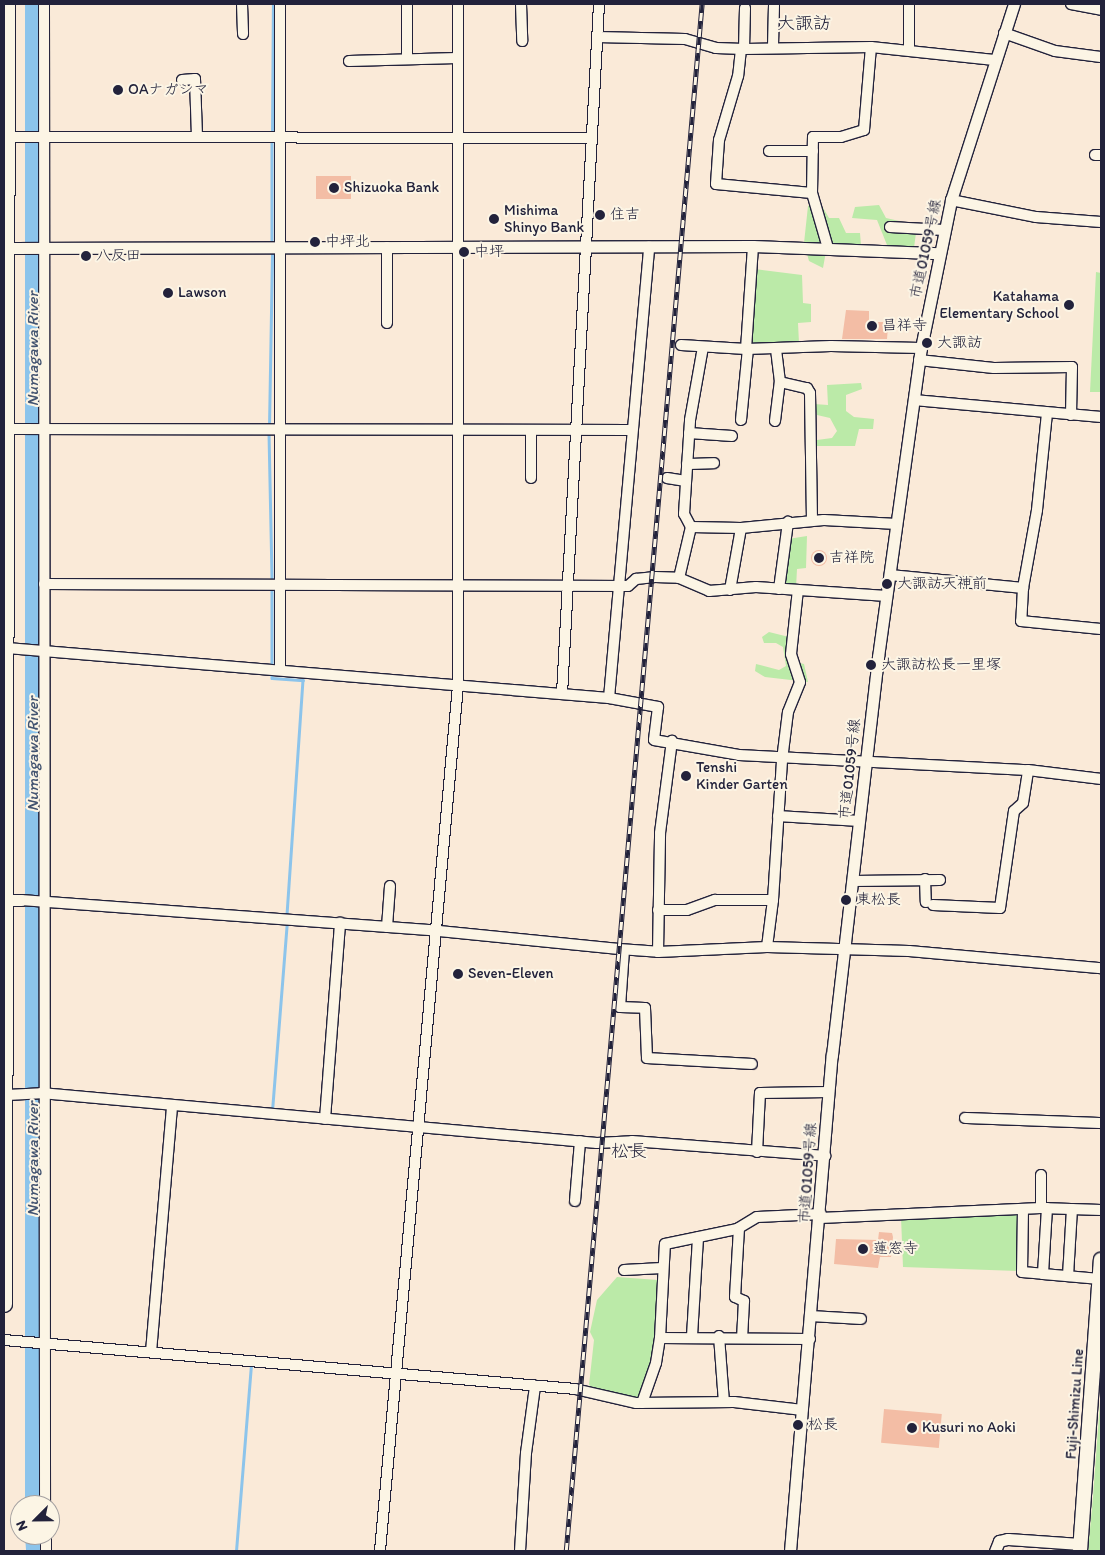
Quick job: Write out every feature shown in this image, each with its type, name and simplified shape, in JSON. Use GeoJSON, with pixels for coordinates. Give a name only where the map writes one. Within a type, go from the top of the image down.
{"type":"FeatureCollection","features":[{"type":"Feature","properties":{"kind":"highway"},"geometry":{"type":"LineString","coordinates":[[4,1304],[13,1094],[11,900],[15,429],[11,248],[12,137],[7,4]]}},
{"type":"Feature","properties":{"kind":"main road","name":"Fuji-Shimizu Line"},"geometry":{"type":"LineString","coordinates":[[1080,1548],[1101,1260]]}},
{"type":"Feature","properties":{"kind":"street"},"geometry":{"type":"LineString","coordinates":[[44,4],[41,138],[44,584],[42,649],[42,1094],[46,1495]]}},
{"type":"Feature","properties":{"kind":"street"},"geometry":{"type":"LineString","coordinates":[[242,4],[242,34]]}},
{"type":"Feature","properties":{"kind":"street"},"geometry":{"type":"LineString","coordinates":[[280,4],[278,137],[272,246],[278,429],[280,670]]}},
{"type":"Feature","properties":{"kind":"street"},"geometry":{"type":"LineString","coordinates":[[406,59],[407,4]]}},
{"type":"Feature","properties":{"kind":"street"},"geometry":{"type":"LineString","coordinates":[[380,1551],[399,1374],[439,931],[458,685],[458,247],[456,138],[458,4]]}},
{"type":"Feature","properties":{"kind":"street"},"geometry":{"type":"LineString","coordinates":[[521,4],[522,41]]}},
{"type":"Feature","properties":{"kind":"street"},"geometry":{"type":"LineString","coordinates":[[562,694],[599,4]]}},
{"type":"Feature","properties":{"kind":"street"},"geometry":{"type":"LineString","coordinates":[[909,4],[909,50]]}},
{"type":"Feature","properties":{"kind":"street","name":"市道01059号線"},"geometry":{"type":"LineString","coordinates":[[790,1551],[821,1216],[829,1092],[865,765],[919,360],[939,252],[951,200],[994,60],[1014,4]]}},
{"type":"Feature","properties":{"kind":"street"},"geometry":{"type":"LineString","coordinates":[[1071,4],[1101,10]]}},
{"type":"Feature","properties":{"kind":"street"},"geometry":{"type":"LineString","coordinates":[[773,46],[774,5]]}},
{"type":"Feature","properties":{"kind":"street"},"geometry":{"type":"LineString","coordinates":[[745,8],[738,76],[719,140],[716,184],[812,193]]}},
{"type":"Feature","properties":{"kind":"street"},"geometry":{"type":"LineString","coordinates":[[1004,33],[1055,51],[1101,57]]}},
{"type":"Feature","properties":{"kind":"street"},"geometry":{"type":"LineString","coordinates":[[597,37],[685,39],[716,48],[742,49],[773,46],[871,47],[994,60]]}},
{"type":"Feature","properties":{"kind":"street"},"geometry":{"type":"LineString","coordinates":[[828,248],[812,193],[813,137],[841,137],[864,130],[871,47]]}},
{"type":"Feature","properties":{"kind":"street"},"geometry":{"type":"LineString","coordinates":[[349,60],[457,58]]}},
{"type":"Feature","properties":{"kind":"street"},"geometry":{"type":"LineString","coordinates":[[182,80],[195,79],[196,137]]}},
{"type":"Feature","properties":{"kind":"street"},"geometry":{"type":"LineString","coordinates":[[12,137],[592,138]]}},
{"type":"Feature","properties":{"kind":"street"},"geometry":{"type":"LineString","coordinates":[[768,151],[813,151]]}},
{"type":"Feature","properties":{"kind":"street"},"geometry":{"type":"LineString","coordinates":[[951,200],[1036,217],[1101,222]]}},
{"type":"Feature","properties":{"kind":"street"},"geometry":{"type":"LineString","coordinates":[[890,227],[944,230]]}},
{"type":"Feature","properties":{"kind":"street"},"geometry":{"type":"LineString","coordinates":[[11,248],[272,246],[586,248],[753,246],[939,252]]}},
{"type":"Feature","properties":{"kind":"street"},"geometry":{"type":"LineString","coordinates":[[741,420],[753,246]]}},
{"type":"Feature","properties":{"kind":"street"},"geometry":{"type":"LineString","coordinates":[[387,323],[388,247]]}},
{"type":"Feature","properties":{"kind":"street"},"geometry":{"type":"LineString","coordinates":[[609,698],[649,247]]}},
{"type":"Feature","properties":{"kind":"street"},"geometry":{"type":"LineString","coordinates":[[681,345],[776,350],[831,346],[921,348]]}},
{"type":"Feature","properties":{"kind":"street"},"geometry":{"type":"LineString","coordinates":[[679,578],[691,527],[684,514],[689,433],[703,346]]}},
{"type":"Feature","properties":{"kind":"street"},"geometry":{"type":"LineString","coordinates":[[775,421],[780,382],[776,350]]}},
{"type":"Feature","properties":{"kind":"street"},"geometry":{"type":"LineString","coordinates":[[919,360],[994,368],[1072,367],[1071,414]]}},
{"type":"Feature","properties":{"kind":"street"},"geometry":{"type":"LineString","coordinates":[[780,382],[807,388],[810,392],[812,520]]}},
{"type":"Feature","properties":{"kind":"street"},"geometry":{"type":"LineString","coordinates":[[914,400],[1101,417]]}},
{"type":"Feature","properties":{"kind":"street"},"geometry":{"type":"LineString","coordinates":[[1047,413],[1037,510],[1023,588],[1021,621],[1101,629]]}},
{"type":"Feature","properties":{"kind":"street"},"geometry":{"type":"LineString","coordinates":[[15,429],[632,430]]}},
{"type":"Feature","properties":{"kind":"street"},"geometry":{"type":"LineString","coordinates":[[531,430],[531,478]]}},
{"type":"Feature","properties":{"kind":"street"},"geometry":{"type":"LineString","coordinates":[[689,433],[732,436]]}},
{"type":"Feature","properties":{"kind":"street"},"geometry":{"type":"LineString","coordinates":[[687,464],[714,463]]}},
{"type":"Feature","properties":{"kind":"street"},"geometry":{"type":"LineString","coordinates":[[667,478],[686,481]]}},
{"type":"Feature","properties":{"kind":"street"},"geometry":{"type":"LineString","coordinates":[[691,527],[740,528],[812,520],[897,524]]}},
{"type":"Feature","properties":{"kind":"street"},"geometry":{"type":"LineString","coordinates":[[778,589],[788,522]]}},
{"type":"Feature","properties":{"kind":"street"},"geometry":{"type":"LineString","coordinates":[[730,590],[740,528]]}},
{"type":"Feature","properties":{"kind":"street"},"geometry":{"type":"LineString","coordinates":[[890,576],[1023,588]]}},
{"type":"Feature","properties":{"kind":"street"},"geometry":{"type":"LineString","coordinates":[[44,584],[620,586],[647,577],[679,578],[709,591],[778,589],[887,596]]}},
{"type":"Feature","properties":{"kind":"street"},"geometry":{"type":"LineString","coordinates":[[767,947],[773,900],[782,760],[788,712],[800,682],[790,654],[798,590]]}},
{"type":"Feature","properties":{"kind":"street"},"geometry":{"type":"LineString","coordinates":[[13,648],[609,698],[658,708],[654,740],[782,760],[865,765],[1028,770],[1101,780]]}},
{"type":"Feature","properties":{"kind":"street"},"geometry":{"type":"LineString","coordinates":[[658,952],[660,833],[672,742]]}},
{"type":"Feature","properties":{"kind":"street"},"geometry":{"type":"LineString","coordinates":[[925,879],[930,903],[1000,908],[1014,811],[1023,803],[1028,770]]}},
{"type":"Feature","properties":{"kind":"street"},"geometry":{"type":"LineString","coordinates":[[778,816],[859,821]]}},
{"type":"Feature","properties":{"kind":"street"},"geometry":{"type":"LineString","coordinates":[[853,881],[940,880]]}},
{"type":"Feature","properties":{"kind":"street"},"geometry":{"type":"LineString","coordinates":[[387,927],[390,886]]}},
{"type":"Feature","properties":{"kind":"street"},"geometry":{"type":"LineString","coordinates":[[11,900],[43,899],[439,931],[624,950],[658,952],[767,947],[845,949],[1101,968]]}},
{"type":"Feature","properties":{"kind":"street"},"geometry":{"type":"LineString","coordinates":[[658,910],[687,910],[715,900],[773,900]]}},
{"type":"Feature","properties":{"kind":"street"},"geometry":{"type":"LineString","coordinates":[[325,1120],[340,923]]}},
{"type":"Feature","properties":{"kind":"street"},"geometry":{"type":"LineString","coordinates":[[624,950],[620,1007],[645,1008],[647,1058],[752,1064]]}},
{"type":"Feature","properties":{"kind":"street"},"geometry":{"type":"LineString","coordinates":[[757,1152],[760,1093],[829,1092]]}},
{"type":"Feature","properties":{"kind":"street"},"geometry":{"type":"LineString","coordinates":[[13,1094],[42,1094],[580,1141],[632,1141],[825,1156]]}},
{"type":"Feature","properties":{"kind":"street"},"geometry":{"type":"LineString","coordinates":[[151,1352],[172,1106]]}},
{"type":"Feature","properties":{"kind":"street"},"geometry":{"type":"LineString","coordinates":[[965,1118],[1101,1123]]}},
{"type":"Feature","properties":{"kind":"street"},"geometry":{"type":"LineString","coordinates":[[575,1201],[580,1141]]}},
{"type":"Feature","properties":{"kind":"street"},"geometry":{"type":"LineString","coordinates":[[1041,1175],[1044,1208],[1043,1274]]}},
{"type":"Feature","properties":{"kind":"street"},"geometry":{"type":"LineString","coordinates":[[642,1403],[660,1338],[662,1268],[665,1244],[739,1228],[757,1217],[1044,1208],[1101,1210]]}},
{"type":"Feature","properties":{"kind":"street"},"geometry":{"type":"LineString","coordinates":[[1023,1209],[1022,1272],[1100,1279]]}},
{"type":"Feature","properties":{"kind":"street"},"geometry":{"type":"LineString","coordinates":[[1068,1276],[1072,1209]]}},
{"type":"Feature","properties":{"kind":"street"},"geometry":{"type":"LineString","coordinates":[[739,1228],[735,1297],[744,1301],[742,1337]]}},
{"type":"Feature","properties":{"kind":"street"},"geometry":{"type":"LineString","coordinates":[[692,1336],[698,1238]]}},
{"type":"Feature","properties":{"kind":"street"},"geometry":{"type":"LineString","coordinates":[[624,1270],[662,1268]]}},
{"type":"Feature","properties":{"kind":"street"},"geometry":{"type":"LineString","coordinates":[[811,1316],[861,1319]]}},
{"type":"Feature","properties":{"kind":"street"},"geometry":{"type":"LineString","coordinates":[[719,1336],[724,1402]]}},
{"type":"Feature","properties":{"kind":"street"},"geometry":{"type":"LineString","coordinates":[[660,1338],[719,1336],[810,1340]]}},
{"type":"Feature","properties":{"kind":"street"},"geometry":{"type":"LineString","coordinates":[[4,1340],[43,1341],[575,1389],[642,1403],[724,1402],[803,1410]]}},
{"type":"Feature","properties":{"kind":"street"},"geometry":{"type":"LineString","coordinates":[[520,1551],[526,1453],[535,1386]]}},
{"type":"Feature","properties":{"kind":"street"},"geometry":{"type":"LineString","coordinates":[[995,1551],[1002,1540],[1080,1548]]}},
{"type":"Feature","properties":{"kind":"green space"},"geometry":{"type":"Polygon","coordinates":[[[814,203],[822,206],[829,218],[839,218],[846,233],[860,233],[861,245],[827,246],[823,268],[809,261],[804,243],[808,206],[814,203]]]}},
{"type":"Feature","properties":{"kind":"green space"},"geometry":{"type":"Polygon","coordinates":[[[879,205],[886,218],[917,225],[914,248],[887,245],[877,220],[852,218],[855,207],[879,205]]]}},
{"type":"Feature","properties":{"kind":"green space"},"geometry":{"type":"Polygon","coordinates":[[[755,269],[802,275],[803,303],[811,304],[811,322],[798,323],[799,343],[750,344],[755,269]]]}},
{"type":"Feature","properties":{"kind":"green space"},"geometry":{"type":"Polygon","coordinates":[[[1096,272],[1101,273],[1101,392],[1090,392],[1096,272]]]}},
{"type":"Feature","properties":{"kind":"green space"},"geometry":{"type":"Polygon","coordinates":[[[861,383],[862,389],[846,395],[846,411],[854,417],[874,419],[873,429],[859,429],[855,446],[817,446],[817,440],[832,438],[837,431],[830,418],[817,415],[814,404],[828,405],[827,385],[861,383]]]}},
{"type":"Feature","properties":{"kind":"green space"},"geometry":{"type":"Polygon","coordinates":[[[807,536],[806,568],[797,569],[796,588],[781,588],[788,539],[807,536]]]}},
{"type":"Feature","properties":{"kind":"green space"},"geometry":{"type":"Polygon","coordinates":[[[769,632],[789,637],[795,662],[804,664],[808,682],[765,677],[755,671],[756,664],[779,670],[786,666],[783,647],[776,643],[764,643],[762,637],[769,632]]]}},
{"type":"Feature","properties":{"kind":"green space"},"geometry":{"type":"Polygon","coordinates":[[[1021,1214],[1020,1271],[903,1267],[901,1217],[1021,1214]]]}},
{"type":"Feature","properties":{"kind":"green space"},"geometry":{"type":"Polygon","coordinates":[[[617,1277],[658,1280],[652,1363],[639,1400],[601,1393],[589,1385],[594,1340],[590,1332],[597,1300],[617,1277]]]}},
{"type":"Feature","properties":{"kind":"green space"},"geometry":{"type":"Polygon","coordinates":[[[1101,1389],[1101,1551],[1088,1551],[1093,1497],[1101,1389]]]}},
{"type":"Feature","properties":{"kind":"building","name":"Shizuoka Bank"},"geometry":{"type":"Polygon","coordinates":[[[316,176],[351,176],[351,199],[316,199],[316,176]]]}},
{"type":"Feature","properties":{"kind":"building","name":"昌祥寺"},"geometry":{"type":"Polygon","coordinates":[[[846,310],[869,311],[869,322],[883,322],[883,327],[888,327],[887,339],[842,339],[846,310]]]}},
{"type":"Feature","properties":{"kind":"building","name":"吉祥院"},"geometry":{"type":"Polygon","coordinates":[[[816,550],[822,550],[827,555],[825,564],[816,566],[811,561],[811,555],[816,550]]]}},
{"type":"Feature","properties":{"kind":"building","name":"蓮窓寺"},"geometry":{"type":"Polygon","coordinates":[[[879,1232],[892,1233],[893,1237],[891,1257],[880,1257],[878,1268],[834,1264],[836,1239],[878,1240],[879,1232]]]}},
{"type":"Feature","properties":{"kind":"building","name":"Kusuri no Aoki"},"geometry":{"type":"Polygon","coordinates":[[[884,1409],[942,1414],[939,1448],[881,1443],[884,1409]]]}},
{"type":"Feature","properties":{"kind":"waterway","name":"Numagawa River"},"geometry":{"type":"LineString","coordinates":[[33,4],[33,1495]]}},
{"type":"Feature","properties":{"kind":"waterway"},"geometry":{"type":"LineString","coordinates":[[272,135],[273,4]]}},
{"type":"Feature","properties":{"kind":"waterway"},"geometry":{"type":"LineString","coordinates":[[272,140],[272,245]]}},
{"type":"Feature","properties":{"kind":"waterway"},"geometry":{"type":"LineString","coordinates":[[269,427],[272,250]]}},
{"type":"Feature","properties":{"kind":"waterway"},"geometry":{"type":"LineString","coordinates":[[269,433],[272,582]]}},
{"type":"Feature","properties":{"kind":"waterway"},"geometry":{"type":"LineString","coordinates":[[272,588],[272,667]]}},
{"type":"Feature","properties":{"kind":"waterway"},"geometry":{"type":"LineString","coordinates":[[272,673],[272,678],[303,680],[287,917]]}},
{"type":"Feature","properties":{"kind":"waterway"},"geometry":{"type":"LineString","coordinates":[[272,1111],[287,922]]}},
{"type":"Feature","properties":{"kind":"waterway"},"geometry":{"type":"LineString","coordinates":[[236,1551],[251,1365]]}},
{"type":"Feature","properties":{"kind":"waterway","name":"Numagawa River"},"geometry":{"type":"LineString","coordinates":[[34,1545],[34,1551]]}},
{"type":"Feature","properties":{"kind":"railway"},"geometry":{"type":"LineString","coordinates":[[566,1551],[702,4]]}},
{"type":"Feature","properties":{"kind":"place","name":"OAナガシマ"},"geometry":{"type":"Point","coordinates":[118,90]}},
{"type":"Feature","properties":{"kind":"place","name":"Shizuoka Bank"},"geometry":{"type":"Point","coordinates":[334,188]}},
{"type":"Feature","properties":{"kind":"place","name":"住吉"},"geometry":{"type":"Point","coordinates":[600,215]}},
{"type":"Feature","properties":{"kind":"place","name":"Mishima Shinyo Bank"},"geometry":{"type":"Point","coordinates":[494,219]}},
{"type":"Feature","properties":{"kind":"place","name":"中坪北"},"geometry":{"type":"Point","coordinates":[315,242]}},
{"type":"Feature","properties":{"kind":"place","name":"中坪"},"geometry":{"type":"Point","coordinates":[464,252]}},
{"type":"Feature","properties":{"kind":"place","name":"八反田"},"geometry":{"type":"Point","coordinates":[86,256]}},
{"type":"Feature","properties":{"kind":"place","name":"Lawson"},"geometry":{"type":"Point","coordinates":[168,293]}},
{"type":"Feature","properties":{"kind":"place","name":"Katahama Elementary School"},"geometry":{"type":"Point","coordinates":[1069,305]}},
{"type":"Feature","properties":{"kind":"place","name":"昌祥寺"},"geometry":{"type":"Point","coordinates":[872,326]}},
{"type":"Feature","properties":{"kind":"place","name":"大諏訪"},"geometry":{"type":"Point","coordinates":[927,343]}},
{"type":"Feature","properties":{"kind":"place","name":"吉祥院"},"geometry":{"type":"Point","coordinates":[819,558]}},
{"type":"Feature","properties":{"kind":"place","name":"大諏訪天神前"},"geometry":{"type":"Point","coordinates":[887,584]}},
{"type":"Feature","properties":{"kind":"place","name":"大諏訪松長一里塚"},"geometry":{"type":"Point","coordinates":[871,665]}},
{"type":"Feature","properties":{"kind":"place","name":"Tenshi Kinder Garten"},"geometry":{"type":"Point","coordinates":[686,776]}},
{"type":"Feature","properties":{"kind":"place","name":"東松長"},"geometry":{"type":"Point","coordinates":[846,900]}},
{"type":"Feature","properties":{"kind":"place","name":"Seven-Eleven"},"geometry":{"type":"Point","coordinates":[458,974]}},
{"type":"Feature","properties":{"kind":"place","name":"蓮窓寺"},"geometry":{"type":"Point","coordinates":[863,1249]}},
{"type":"Feature","properties":{"kind":"place","name":"松長"},"geometry":{"type":"Point","coordinates":[798,1425]}},
{"type":"Feature","properties":{"kind":"place","name":"Kusuri no Aoki"},"geometry":{"type":"Point","coordinates":[912,1428]}},
{"type":"Feature","properties":{"kind":"district","name":"大諏訪"},"geometry":{"type":"Point","coordinates":[804,23]}},
{"type":"Feature","properties":{"kind":"district","name":"松長"},"geometry":{"type":"Point","coordinates":[629,1151]}}]}
